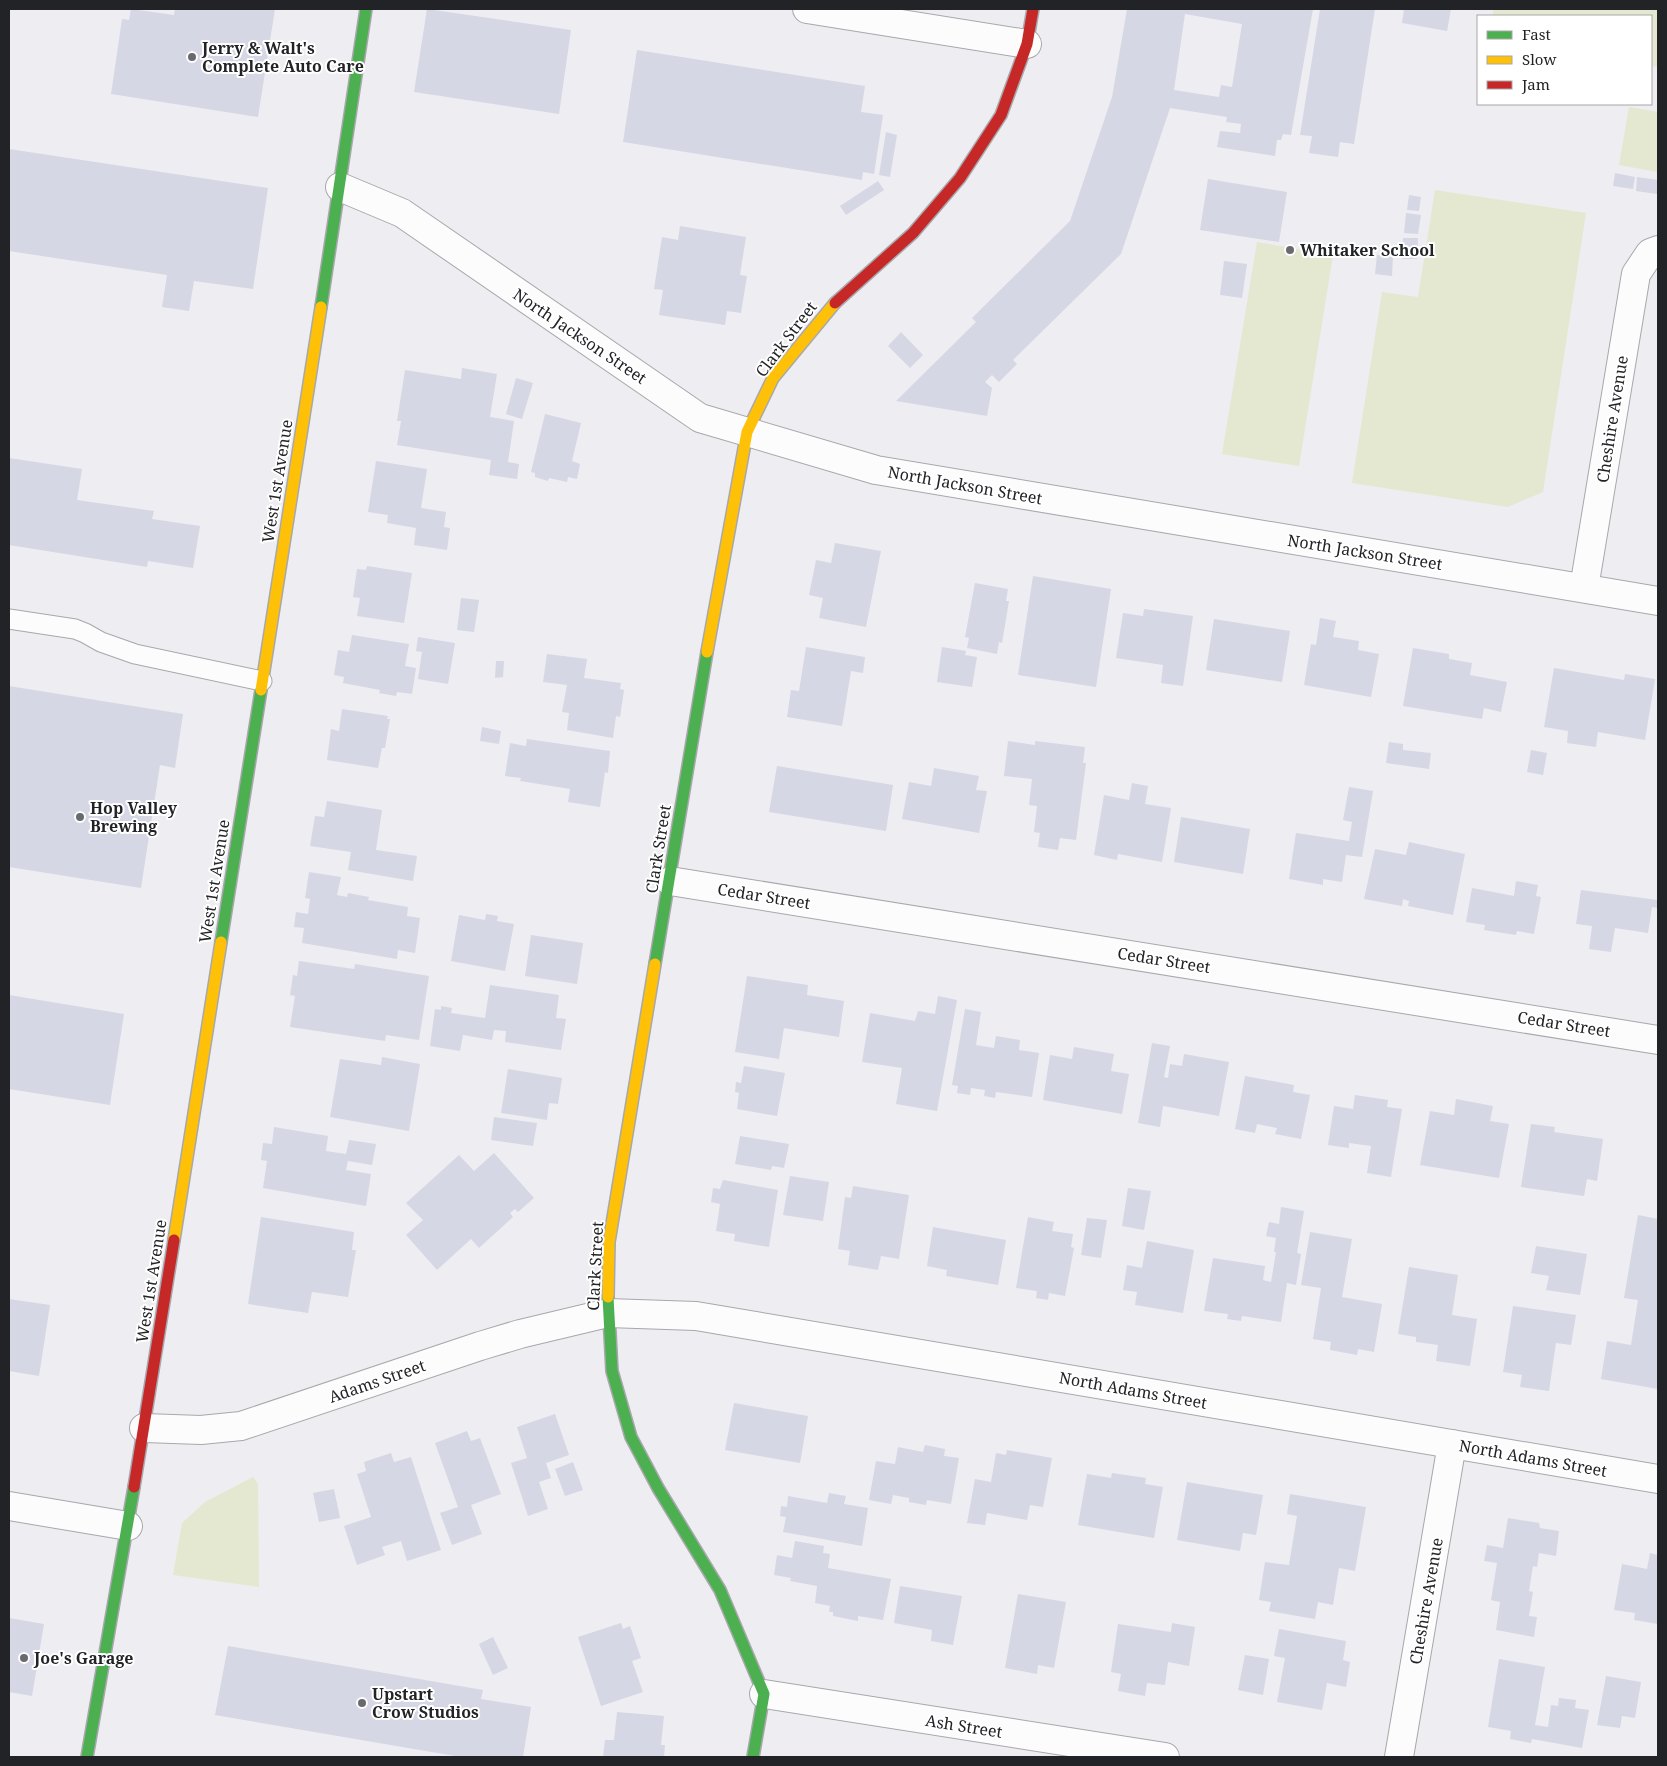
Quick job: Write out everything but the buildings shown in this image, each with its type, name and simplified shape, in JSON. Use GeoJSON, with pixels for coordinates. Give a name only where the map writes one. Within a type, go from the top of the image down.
{"type":"FeatureCollection","features":[{"type":"Feature","properties":{"kind":"street","name":"West 1st Avenue"},"geometry":{"type":"LineString","coordinates":[[88,1757],[144,1428],[340,187],[366,9]]}},
{"type":"Feature","properties":{"kind":"street"},"geometry":{"type":"LineString","coordinates":[[807,9],[1028,44]]}},
{"type":"Feature","properties":{"kind":"street","name":"Clark Street"},"geometry":{"type":"LineString","coordinates":[[764,1694],[720,1590],[658,1488],[631,1437],[612,1371],[608,1313],[609,1242],[701,686],[747,432],[773,378],[829,308],[913,233],[960,178],[1001,115],[1028,44],[1033,9]]}},
{"type":"Feature","properties":{"kind":"street","name":"North Jackson Street"},"geometry":{"type":"LineString","coordinates":[[340,187],[402,213],[700,418],[876,470],[1658,601]]}},
{"type":"Feature","properties":{"kind":"street","name":"Cheshire Avenue"},"geometry":{"type":"LineString","coordinates":[[1584,588],[1636,274],[1654,252]]}},
{"type":"Feature","properties":{"kind":"street","name":"Cedar Street"},"geometry":{"type":"LineString","coordinates":[[670,881],[1658,1040]]}},
{"type":"Feature","properties":{"kind":"street","name":"Adams Street"},"geometry":{"type":"LineString","coordinates":[[144,1428],[201,1430],[240,1426],[480,1346],[520,1334],[608,1313]]}},
{"type":"Feature","properties":{"kind":"street","name":"North Adams Street"},"geometry":{"type":"LineString","coordinates":[[608,1313],[696,1316],[1658,1479]]}},
{"type":"Feature","properties":{"kind":"street","name":"Cheshire Avenue"},"geometry":{"type":"LineString","coordinates":[[1399,1757],[1452,1444]]}},
{"type":"Feature","properties":{"kind":"street"},"geometry":{"type":"LineString","coordinates":[[9,1506],[128,1526]]}},
{"type":"Feature","properties":{"kind":"street"},"geometry":{"type":"LineString","coordinates":[[753,1757],[764,1694]]}},
{"type":"Feature","properties":{"kind":"street","name":"Ash Street"},"geometry":{"type":"LineString","coordinates":[[764,1694],[1165,1757]]}},
{"type":"Feature","properties":{"kind":"lane"},"geometry":{"type":"LineString","coordinates":[[9,619],[74,629],[101,642],[135,654],[262,681]]}},
{"type":"Feature","properties":{"kind":"green space"},"geometry":{"type":"Polygon","coordinates":[[[1494,9],[1658,9],[1658,67],[1652,66],[1652,15],[1492,15],[1494,9]]]}},
{"type":"Feature","properties":{"kind":"green space"},"geometry":{"type":"Polygon","coordinates":[[[1629,107],[1658,112],[1658,172],[1619,165],[1629,107]]]}},
{"type":"Feature","properties":{"kind":"green space"},"geometry":{"type":"Polygon","coordinates":[[[1435,190],[1586,213],[1543,492],[1508,507],[1352,483],[1382,292],[1418,297],[1435,190]]]}},
{"type":"Feature","properties":{"kind":"green space"},"geometry":{"type":"Polygon","coordinates":[[[1257,242],[1333,255],[1299,466],[1222,454],[1257,242]]]}},
{"type":"Feature","properties":{"kind":"green space"},"geometry":{"type":"Polygon","coordinates":[[[253,1477],[258,1484],[259,1587],[173,1575],[182,1523],[205,1502],[253,1477]]]}},
{"type":"Feature","properties":{"kind":"traffic: fast"},"geometry":{"type":"LineString","coordinates":[[321,307],[366,9]]}},
{"type":"Feature","properties":{"kind":"traffic: fast"},"geometry":{"type":"LineString","coordinates":[[655,964],[707,652]]}},
{"type":"Feature","properties":{"kind":"traffic: fast"},"geometry":{"type":"LineString","coordinates":[[221,942],[261,690]]}},
{"type":"Feature","properties":{"kind":"traffic: fast"},"geometry":{"type":"LineString","coordinates":[[608,1297],[612,1371],[631,1437],[658,1488],[720,1590],[764,1694],[753,1757]]}},
{"type":"Feature","properties":{"kind":"traffic: fast"},"geometry":{"type":"LineString","coordinates":[[87,1757],[134,1487]]}},
{"type":"Feature","properties":{"kind":"traffic: slow"},"geometry":{"type":"LineString","coordinates":[[707,652],[747,432],[773,378],[835,303]]}},
{"type":"Feature","properties":{"kind":"traffic: slow"},"geometry":{"type":"LineString","coordinates":[[261,690],[321,307]]}},
{"type":"Feature","properties":{"kind":"traffic: slow"},"geometry":{"type":"LineString","coordinates":[[174,1240],[221,942]]}},
{"type":"Feature","properties":{"kind":"traffic: slow"},"geometry":{"type":"LineString","coordinates":[[608,1297],[609,1242],[655,964]]}},
{"type":"Feature","properties":{"kind":"traffic: jam"},"geometry":{"type":"LineString","coordinates":[[835,303],[913,233],[960,178],[1001,115],[1027,44],[1033,9]]}},
{"type":"Feature","properties":{"kind":"traffic: jam"},"geometry":{"type":"LineString","coordinates":[[134,1487],[174,1240]]}},
{"type":"Feature","properties":{"kind":"place","name":"Jerry & Walt's Complete Auto Care"},"geometry":{"type":"Point","coordinates":[192,57]}},
{"type":"Feature","properties":{"kind":"place","name":"Whitaker School"},"geometry":{"type":"Point","coordinates":[1290,250]}},
{"type":"Feature","properties":{"kind":"place","name":"Hop Valley Brewing"},"geometry":{"type":"Point","coordinates":[80,817]}},
{"type":"Feature","properties":{"kind":"place","name":"Joe's Garage"},"geometry":{"type":"Point","coordinates":[24,1658]}},
{"type":"Feature","properties":{"kind":"place","name":"Upstart Crow Studios"},"geometry":{"type":"Point","coordinates":[362,1703]}}]}
